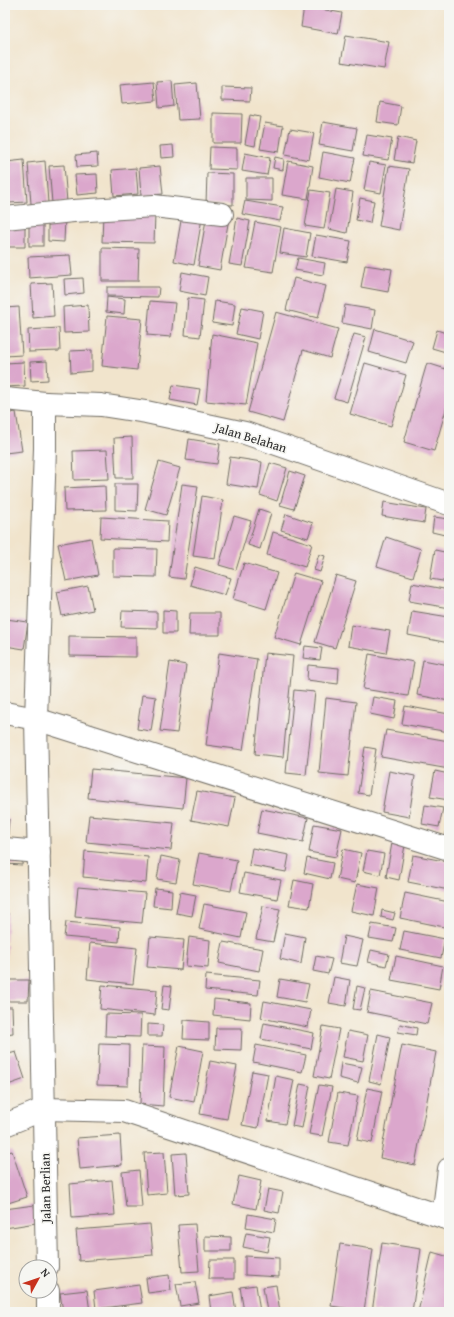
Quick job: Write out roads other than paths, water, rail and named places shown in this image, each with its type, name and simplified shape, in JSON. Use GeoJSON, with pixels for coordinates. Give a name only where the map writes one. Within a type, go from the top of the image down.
{"type":"FeatureCollection","features":[{"type":"Feature","properties":{"kind":"street"},"geometry":{"type":"LineString","coordinates":[[5,218],[73,211],[154,206],[222,214]]}},
{"type":"Feature","properties":{"kind":"street","name":"Jalan Belahan"},"geometry":{"type":"LineString","coordinates":[[5,399],[45,403],[101,405],[146,412],[245,433],[449,504]]}},
{"type":"Feature","properties":{"kind":"street","name":"Jalan Berlian"},"geometry":{"type":"LineString","coordinates":[[45,403],[45,448],[36,719],[47,1259]]}},
{"type":"Feature","properties":{"kind":"street"},"geometry":{"type":"LineString","coordinates":[[5,713],[36,719],[449,849]]}},
{"type":"Feature","properties":{"kind":"street"},"geometry":{"type":"LineString","coordinates":[[5,849],[39,852]]}},
{"type":"Feature","properties":{"kind":"street"},"geometry":{"type":"LineString","coordinates":[[5,1125],[44,1109],[124,1111],[446,1218],[449,1170]]}},
{"type":"Feature","properties":{"kind":"street"},"geometry":{"type":"LineString","coordinates":[[48,1299],[48,1312]]}}]}
